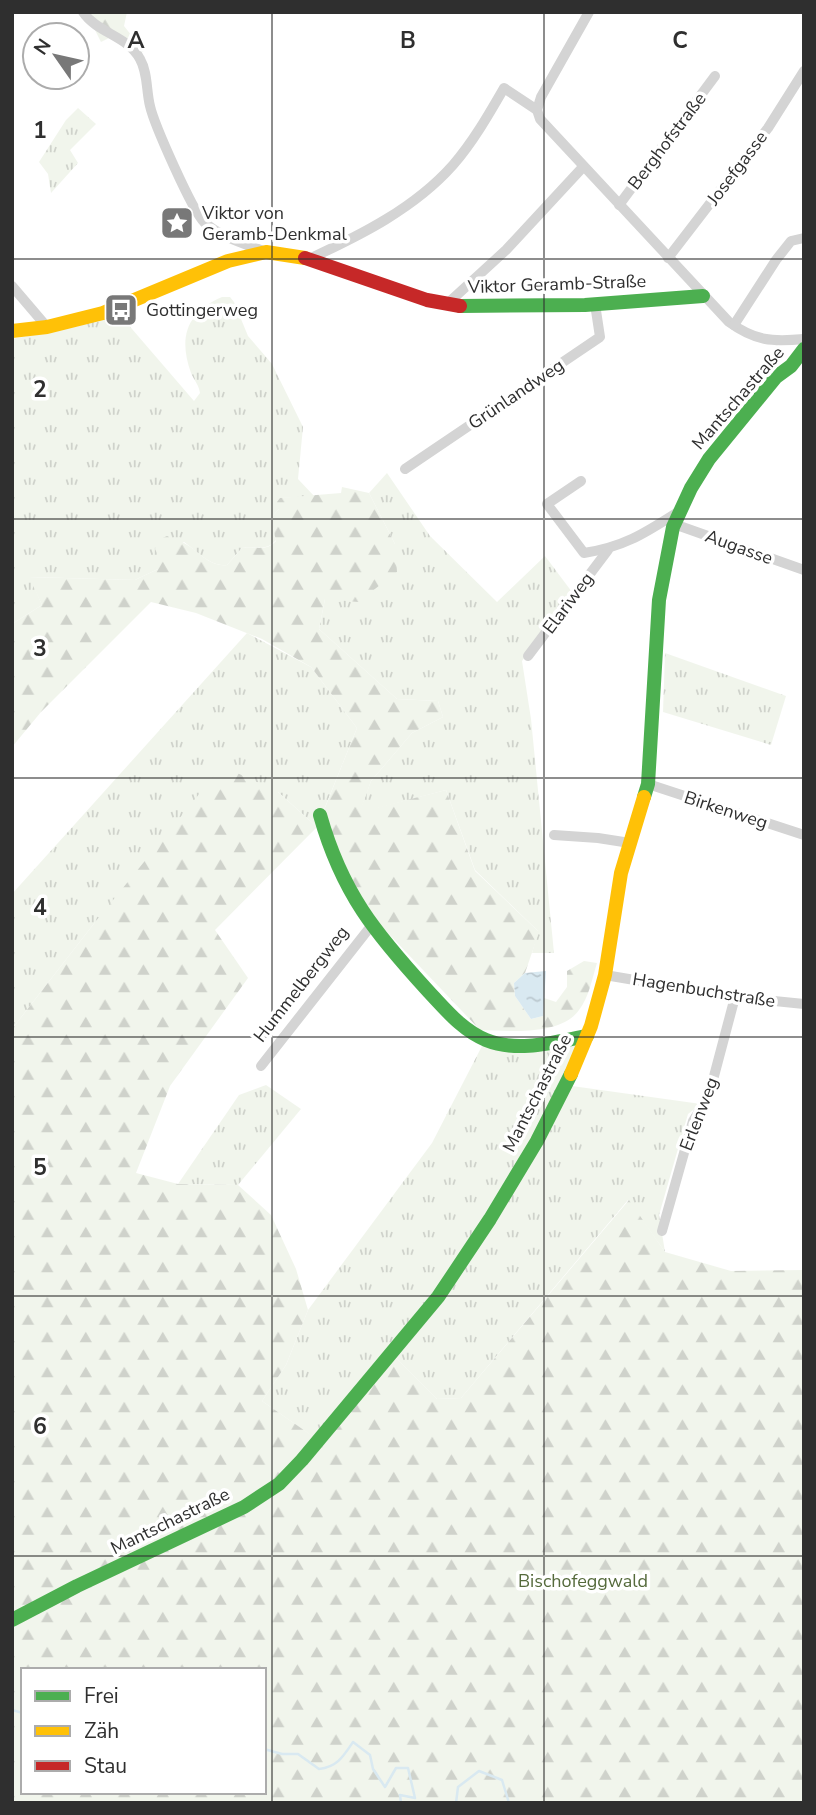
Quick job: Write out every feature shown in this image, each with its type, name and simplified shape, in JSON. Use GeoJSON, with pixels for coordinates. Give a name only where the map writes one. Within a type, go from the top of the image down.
{"type":"FeatureCollection","features":[{"type":"Feature","properties":{"kind":"street"},"geometry":{"type":"LineString","coordinates":[[83,12],[93,23],[132,48],[141,59],[153,116],[201,219],[221,233],[266,252]]}},
{"type":"Feature","properties":{"kind":"street"},"geometry":{"type":"LineString","coordinates":[[537,110],[541,97],[589,12]]}},
{"type":"Feature","properties":{"kind":"street","name":"Josefgasse"},"geometry":{"type":"LineString","coordinates":[[668,258],[768,128],[803,72]]}},
{"type":"Feature","properties":{"kind":"street","name":"Berghofstraße"},"geometry":{"type":"LineString","coordinates":[[619,205],[715,76]]}},
{"type":"Feature","properties":{"kind":"street","name":"Berghofstraße"},"geometry":{"type":"LineString","coordinates":[[309,259],[380,223],[438,179],[465,150],[504,88],[537,110],[540,119],[703,296]]}},
{"type":"Feature","properties":{"kind":"street"},"geometry":{"type":"LineString","coordinates":[[446,305],[506,250],[583,167]]}},
{"type":"Feature","properties":{"kind":"street"},"geometry":{"type":"LineString","coordinates":[[734,326],[776,260],[791,242],[804,238]]}},
{"type":"Feature","properties":{"kind":"street","name":"Viktor Geramb-Straße"},"geometry":{"type":"LineString","coordinates":[[12,331],[47,327],[103,313],[228,261],[266,252],[309,259],[446,305],[490,309],[703,296]]}},
{"type":"Feature","properties":{"kind":"street"},"geometry":{"type":"LineString","coordinates":[[12,286],[47,327]]}},
{"type":"Feature","properties":{"kind":"street"},"geometry":{"type":"LineString","coordinates":[[703,296],[734,326],[759,339],[804,339]]}},
{"type":"Feature","properties":{"kind":"street","name":"Grünlandweg"},"geometry":{"type":"LineString","coordinates":[[405,469],[600,337],[595,304]]}},
{"type":"Feature","properties":{"kind":"street","name":"Mantschastraße"},"geometry":{"type":"LineString","coordinates":[[12,1620],[77,1586],[244,1507],[279,1484],[438,1297],[490,1219],[567,1085],[587,1036],[605,975],[618,888],[648,784],[659,600],[669,539],[676,518],[709,459],[776,377],[791,366],[804,349]]}},
{"type":"Feature","properties":{"kind":"street","name":"Elariweg"},"geometry":{"type":"LineString","coordinates":[[580,481],[547,504],[584,554],[626,544],[676,518]]}},
{"type":"Feature","properties":{"kind":"street","name":"Augasse"},"geometry":{"type":"LineString","coordinates":[[676,518],[804,570]]}},
{"type":"Feature","properties":{"kind":"street","name":"Elariweg"},"geometry":{"type":"LineString","coordinates":[[528,656],[608,550]]}},
{"type":"Feature","properties":{"kind":"street","name":"Birkenweg"},"geometry":{"type":"LineString","coordinates":[[648,784],[804,835]]}},
{"type":"Feature","properties":{"kind":"street","name":"Hummelbergweg"},"geometry":{"type":"LineString","coordinates":[[320,815],[326,844],[343,883],[371,926],[468,1032],[494,1044],[527,1046],[587,1036]]}},
{"type":"Feature","properties":{"kind":"street"},"geometry":{"type":"LineString","coordinates":[[554,835],[629,843]]}},
{"type":"Feature","properties":{"kind":"street","name":"Hummelbergweg"},"geometry":{"type":"LineString","coordinates":[[261,1066],[371,926]]}},
{"type":"Feature","properties":{"kind":"street","name":"Hagenbuchstraße"},"geometry":{"type":"LineString","coordinates":[[605,975],[735,997],[804,1004]]}},
{"type":"Feature","properties":{"kind":"street","name":"Erlenweg"},"geometry":{"type":"LineString","coordinates":[[662,1231],[693,1121],[709,1095],[735,997]]}},
{"type":"Feature","properties":{"kind":"green space"},"geometry":{"type":"Polygon","coordinates":[[[86,12],[127,12],[124,26],[144,51],[141,53],[117,34],[101,42],[86,12]]]}},
{"type":"Feature","properties":{"kind":"green space"},"geometry":{"type":"Polygon","coordinates":[[[78,108],[96,124],[70,150],[78,163],[51,193],[48,174],[39,162],[66,120],[78,108]]]}},
{"type":"Feature","properties":{"kind":"green space"},"geometry":{"type":"Polygon","coordinates":[[[222,297],[230,297],[234,302],[248,336],[272,364],[303,427],[298,479],[315,497],[280,498],[279,509],[271,518],[276,540],[265,547],[242,548],[227,565],[209,561],[184,542],[158,555],[158,569],[135,580],[30,577],[42,605],[12,624],[12,339],[79,326],[122,312],[126,322],[194,401],[200,393],[187,360],[185,348],[188,327],[201,310],[222,297]]]}},
{"type":"Feature","properties":{"kind":"green space"},"geometry":{"type":"Polygon","coordinates":[[[387,473],[430,536],[497,602],[545,556],[572,592],[522,661],[531,719],[554,953],[532,953],[538,931],[475,870],[446,790],[359,813],[371,781],[412,733],[443,717],[438,701],[397,699],[319,629],[325,599],[395,544],[369,493],[387,473]]]}},
{"type":"Feature","properties":{"kind":"green space"},"geometry":{"type":"Polygon","coordinates":[[[342,487],[369,493],[395,544],[397,572],[358,602],[325,599],[319,629],[397,699],[438,701],[443,717],[412,733],[371,781],[360,812],[446,790],[475,871],[539,932],[525,973],[514,983],[515,996],[531,1019],[543,1016],[544,998],[556,1002],[567,987],[567,971],[584,961],[597,963],[590,988],[579,1010],[560,1024],[534,1030],[480,1030],[367,911],[346,872],[322,815],[357,728],[311,667],[262,639],[196,613],[151,602],[41,712],[12,747],[12,624],[42,605],[29,577],[135,580],[158,569],[155,549],[158,540],[167,536],[184,543],[215,564],[227,565],[242,548],[264,548],[276,541],[271,518],[279,509],[277,502],[280,498],[341,493],[342,487]]]}},
{"type":"Feature","properties":{"kind":"green space"},"geometry":{"type":"Polygon","coordinates":[[[247,633],[311,667],[357,728],[317,827],[278,792],[96,921],[12,1029],[12,894],[247,633]]]}},
{"type":"Feature","properties":{"kind":"green space"},"geometry":{"type":"Polygon","coordinates":[[[665,653],[786,696],[771,745],[663,712],[665,653]]]}},
{"type":"Feature","properties":{"kind":"green space","name":"Bischofeggwald"},"geometry":{"type":"Polygon","coordinates":[[[222,766],[278,792],[317,827],[215,930],[248,978],[170,1086],[136,1173],[178,1184],[238,1185],[271,1215],[296,1269],[308,1310],[286,1365],[262,1401],[324,1444],[394,1356],[437,1399],[461,1398],[629,1200],[665,1252],[731,1271],[804,1270],[804,1803],[12,1803],[12,1029],[222,766]]]}},
{"type":"Feature","properties":{"kind":"green space"},"geometry":{"type":"Polygon","coordinates":[[[577,1045],[556,1096],[556,1075],[545,1048],[577,1045]]]}},
{"type":"Feature","properties":{"kind":"green space"},"geometry":{"type":"Polygon","coordinates":[[[482,1046],[545,1048],[556,1075],[556,1096],[520,1161],[445,1278],[315,1438],[262,1401],[286,1365],[308,1310],[432,1143],[482,1046]]]}},
{"type":"Feature","properties":{"kind":"green space"},"geometry":{"type":"Polygon","coordinates":[[[266,1085],[301,1109],[238,1185],[178,1184],[239,1095],[266,1085]]]}},
{"type":"Feature","properties":{"kind":"green space"},"geometry":{"type":"Polygon","coordinates":[[[572,1086],[701,1104],[688,1114],[659,1215],[665,1252],[628,1200],[461,1398],[437,1399],[394,1356],[572,1086]]]}},
{"type":"Feature","properties":{"kind":"water"},"geometry":{"type":"Polygon","coordinates":[[[546,971],[543,1016],[531,1019],[515,996],[514,983],[525,973],[546,971]]]}},
{"type":"Feature","properties":{"kind":"waterway"},"geometry":{"type":"LineString","coordinates":[[12,1710],[21,1712]]}},
{"type":"Feature","properties":{"kind":"waterway"},"geometry":{"type":"LineString","coordinates":[[266,1750],[282,1754],[298,1754],[319,1769],[335,1764],[353,1742],[370,1755],[373,1769],[385,1787],[396,1768],[408,1768],[415,1798],[400,1795],[401,1803]]}},
{"type":"Feature","properties":{"kind":"waterway"},"geometry":{"type":"LineString","coordinates":[[456,1803],[458,1787],[479,1771],[502,1780],[509,1803]]}},
{"type":"Feature","properties":{"kind":"traffic: fast"},"geometry":{"type":"LineString","coordinates":[[460,306],[585,305],[703,296]]}},
{"type":"Feature","properties":{"kind":"traffic: fast"},"geometry":{"type":"LineString","coordinates":[[644,797],[648,784],[659,600],[673,527],[691,488],[709,459],[776,377],[791,366],[804,349]]}},
{"type":"Feature","properties":{"kind":"traffic: fast"},"geometry":{"type":"LineString","coordinates":[[320,815],[339,867],[362,911],[410,971],[462,1025],[486,1040],[511,1046],[537,1045],[587,1036]]}},
{"type":"Feature","properties":{"kind":"traffic: fast"},"geometry":{"type":"LineString","coordinates":[[12,1620],[77,1586],[244,1507],[279,1484],[438,1297],[490,1219],[537,1141],[571,1074]]}},
{"type":"Feature","properties":{"kind":"traffic: slow"},"geometry":{"type":"LineString","coordinates":[[12,331],[47,327],[103,313],[228,261],[266,252],[305,258]]}},
{"type":"Feature","properties":{"kind":"traffic: slow"},"geometry":{"type":"LineString","coordinates":[[571,1074],[591,1026],[605,975],[621,873],[644,797]]}},
{"type":"Feature","properties":{"kind":"traffic: jam"},"geometry":{"type":"LineString","coordinates":[[305,258],[427,300],[460,306]]}},
{"type":"Feature","properties":{"kind":"place","name":"Viktor von Geramb-Denkmal"},"geometry":{"type":"Point","coordinates":[177,223]}},
{"type":"Feature","properties":{"kind":"place","name":"Gottingerweg"},"geometry":{"type":"Point","coordinates":[121,310]}}]}
